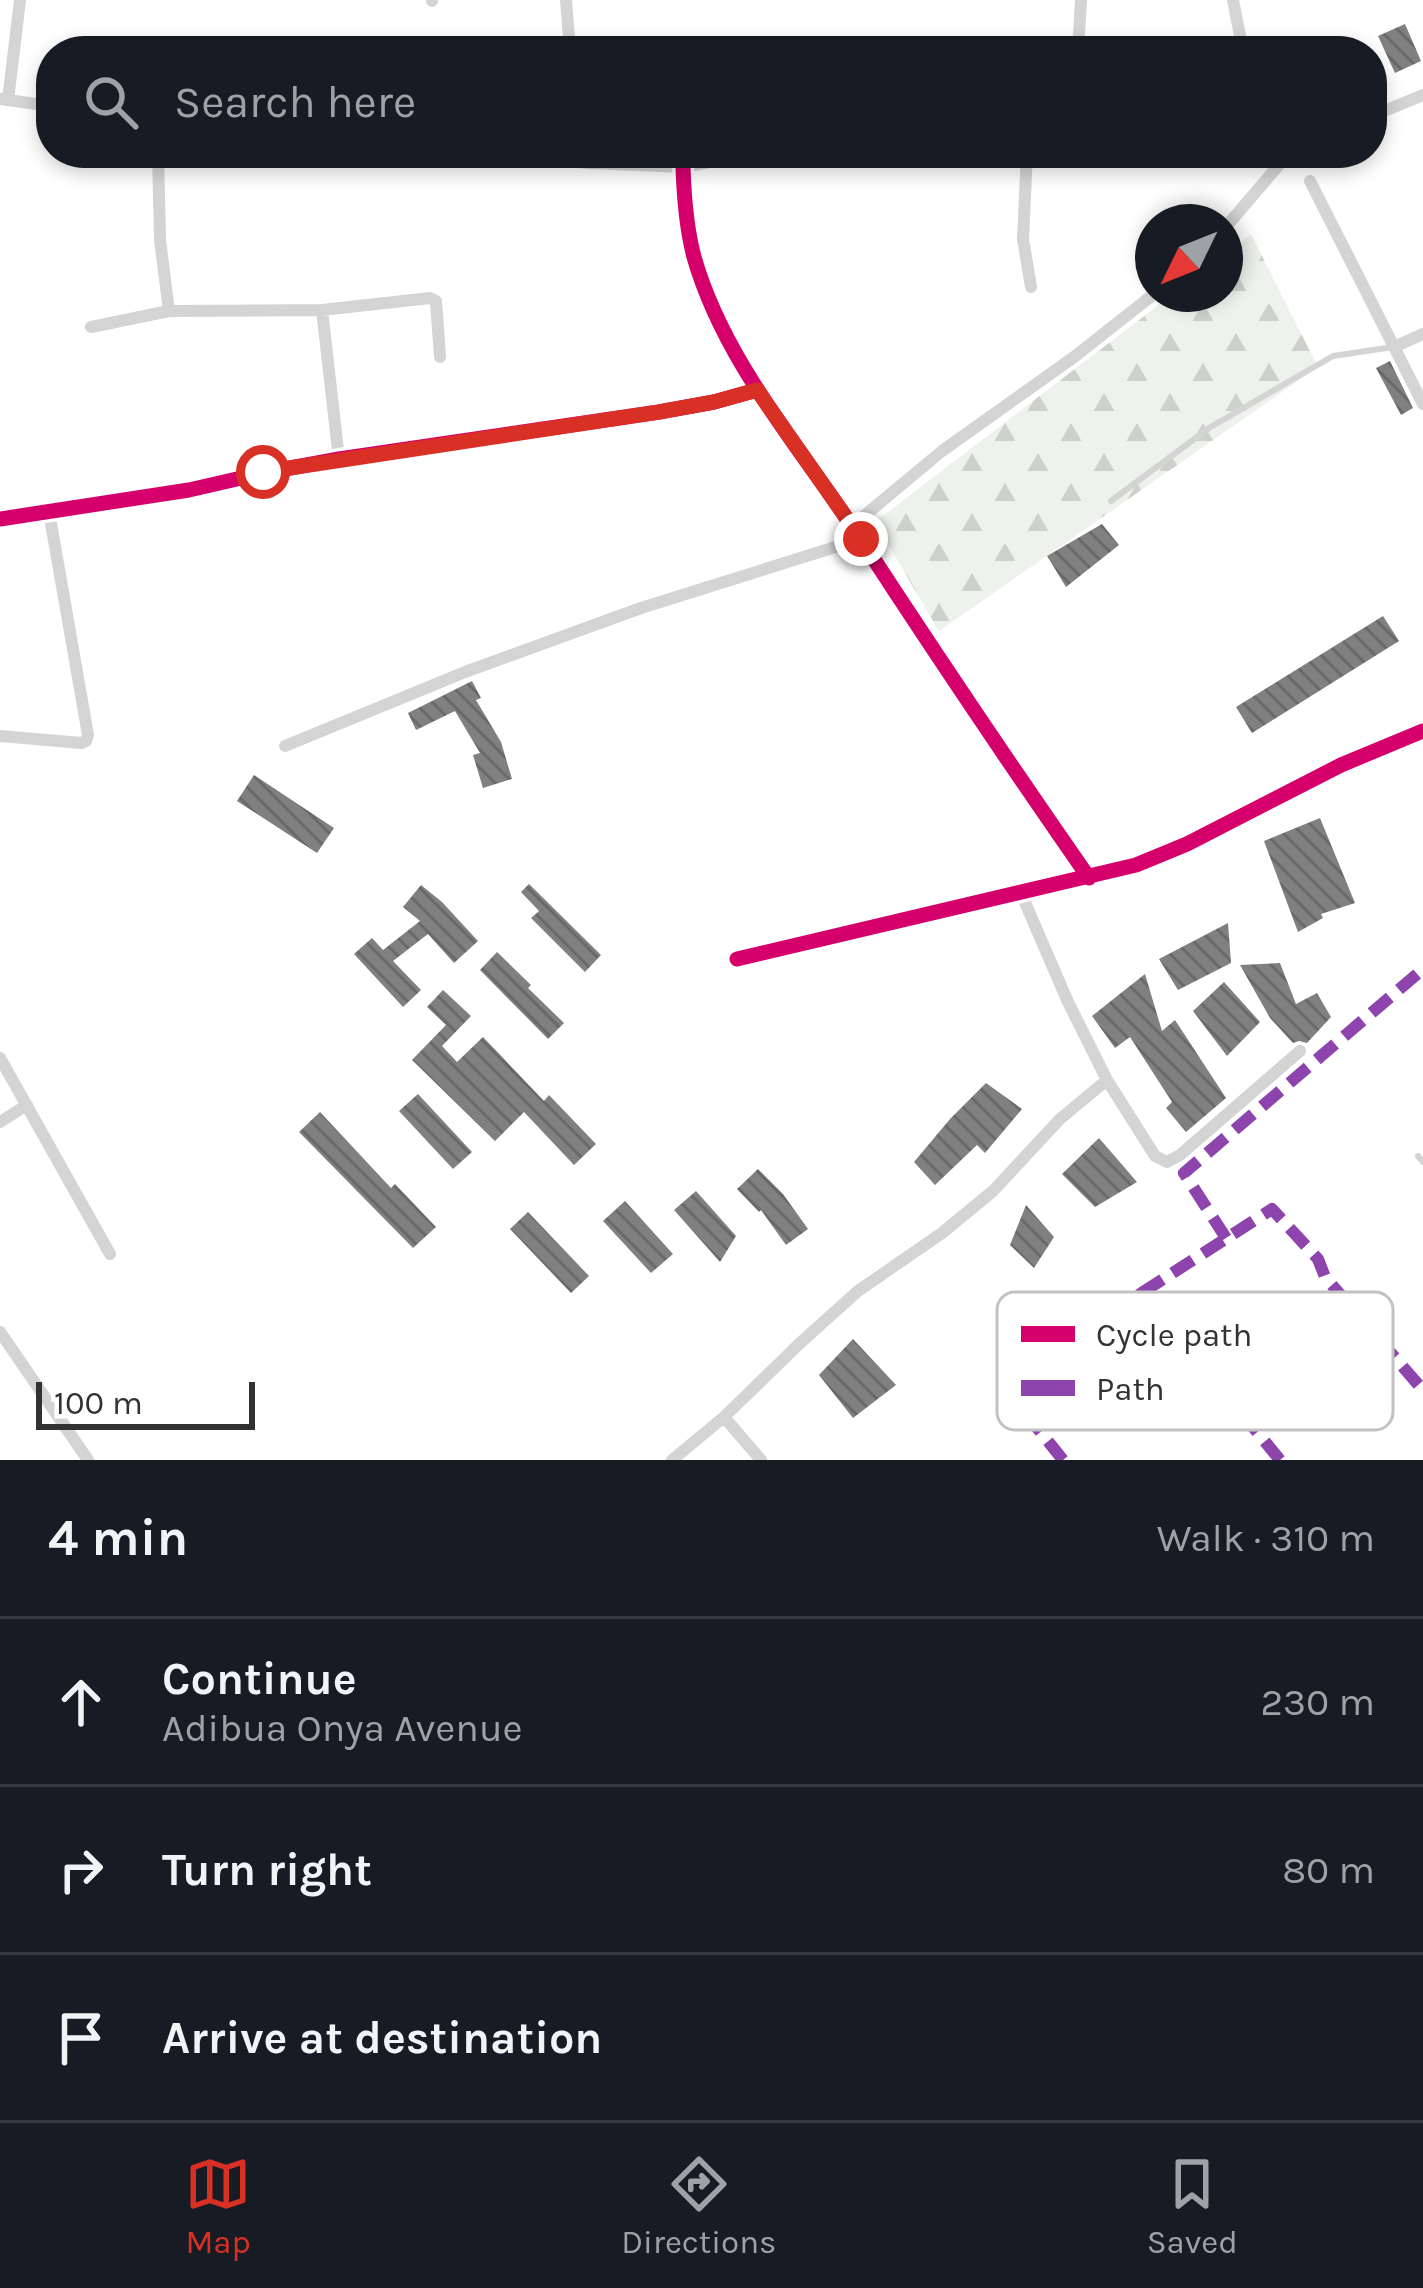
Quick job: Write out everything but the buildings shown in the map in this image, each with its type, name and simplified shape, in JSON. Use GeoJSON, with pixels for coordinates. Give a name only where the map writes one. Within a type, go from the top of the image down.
{"type":"FeatureCollection","features":[{"type":"Feature","properties":{"kind":"street"},"geometry":{"type":"LineString","coordinates":[[20,0],[4,99],[36,104]]}},
{"type":"Feature","properties":{"kind":"street"},"geometry":{"type":"LineString","coordinates":[[566,0],[570,36]]}},
{"type":"Feature","properties":{"kind":"street"},"geometry":{"type":"LineString","coordinates":[[1079,36],[1081,0]]}},
{"type":"Feature","properties":{"kind":"street"},"geometry":{"type":"LineString","coordinates":[[1233,0],[1240,36]]}},
{"type":"Feature","properties":{"kind":"street"},"geometry":{"type":"LineString","coordinates":[[1387,110],[1423,95]]}},
{"type":"Feature","properties":{"kind":"street"},"geometry":{"type":"LineString","coordinates":[[158,168],[160,240],[169,311]]}},
{"type":"Feature","properties":{"kind":"street"},"geometry":{"type":"LineString","coordinates":[[683,168],[685,215],[695,260],[716,314],[757,390],[1089,878]]}},
{"type":"Feature","properties":{"kind":"street"},"geometry":{"type":"LineString","coordinates":[[1026,168],[1023,239],[1030,286]]}},
{"type":"Feature","properties":{"kind":"street"},"geometry":{"type":"LineString","coordinates":[[1243,207],[1276,168]]}},
{"type":"Feature","properties":{"kind":"street"},"geometry":{"type":"LineString","coordinates":[[1310,181],[1423,404]]}},
{"type":"Feature","properties":{"kind":"street"},"geometry":{"type":"LineString","coordinates":[[91,327],[169,311],[322,310],[430,298],[436,301],[440,357]]}},
{"type":"Feature","properties":{"kind":"street"},"geometry":{"type":"LineString","coordinates":[[852,526],[942,451],[1135,309]]}},
{"type":"Feature","properties":{"kind":"street"},"geometry":{"type":"LineString","coordinates":[[322,310],[339,459]]}},
{"type":"Feature","properties":{"kind":"street"},"geometry":{"type":"LineString","coordinates":[[1394,347],[1423,334]]}},
{"type":"Feature","properties":{"kind":"street"},"geometry":{"type":"LineString","coordinates":[[0,519],[189,490],[339,459],[659,412],[757,390]]}},
{"type":"Feature","properties":{"kind":"street"},"geometry":{"type":"LineString","coordinates":[[0,736],[82,742],[88,734],[49,512]]}},
{"type":"Feature","properties":{"kind":"street"},"geometry":{"type":"LineString","coordinates":[[285,746],[465,672],[619,616],[861,539]]}},
{"type":"Feature","properties":{"kind":"street"},"geometry":{"type":"LineString","coordinates":[[736,959],[1136,866],[1341,765],[1423,731]]}},
{"type":"Feature","properties":{"kind":"street"},"geometry":{"type":"LineString","coordinates":[[1020,891],[1107,1080],[1155,1156],[1167,1162],[1180,1154],[1300,1051]]}},
{"type":"Feature","properties":{"kind":"street"},"geometry":{"type":"LineString","coordinates":[[0,1058],[110,1255]]}},
{"type":"Feature","properties":{"kind":"street"},"geometry":{"type":"LineString","coordinates":[[672,1460],[858,1291],[993,1191],[1060,1119],[1107,1080]]}},
{"type":"Feature","properties":{"kind":"street"},"geometry":{"type":"LineString","coordinates":[[0,1122],[27,1106]]}},
{"type":"Feature","properties":{"kind":"street"},"geometry":{"type":"LineString","coordinates":[[0,1332],[88,1460]]}},
{"type":"Feature","properties":{"kind":"street"},"geometry":{"type":"LineString","coordinates":[[724,1417],[761,1460]]}},
{"type":"Feature","properties":{"kind":"lane"},"geometry":{"type":"LineString","coordinates":[[1111,501],[1209,428],[1333,356],[1394,347]]}},
{"type":"Feature","properties":{"kind":"green space"},"geometry":{"type":"Polygon","coordinates":[[[1251,234],[1318,367],[939,631],[875,522],[1149,312],[1243,312],[1243,240],[1251,234]]]}},
{"type":"Feature","properties":{"kind":"marked path"},"geometry":{"type":"LineString","coordinates":[[1226,1238],[1184,1173],[1423,969]]}},
{"type":"Feature","properties":{"kind":"marked path"},"geometry":{"type":"LineString","coordinates":[[1143,1292],[1272,1209],[1318,1259],[1338,1292]]}},
{"type":"Feature","properties":{"kind":"marked path"},"geometry":{"type":"LineString","coordinates":[[1393,1355],[1423,1390]]}},
{"type":"Feature","properties":{"kind":"marked path"},"geometry":{"type":"LineString","coordinates":[[1039,1430],[1063,1460]]}},
{"type":"Feature","properties":{"kind":"marked path"},"geometry":{"type":"LineString","coordinates":[[1256,1430],[1280,1460]]}},
{"type":"Feature","properties":{"kind":"cycle path"},"geometry":{"type":"LineString","coordinates":[[683,168],[694,257],[707,296],[744,368],[1089,878]]}},
{"type":"Feature","properties":{"kind":"cycle path"},"geometry":{"type":"LineString","coordinates":[[0,519],[189,490],[339,459],[659,412],[757,390]]}},
{"type":"Feature","properties":{"kind":"cycle path"},"geometry":{"type":"LineString","coordinates":[[737,959],[1136,865],[1341,765],[1423,731]]}},
{"type":"Feature","properties":{"kind":"route"},"geometry":{"type":"LineString","coordinates":[[263,472],[659,412],[757,390],[861,539]]}}]}
